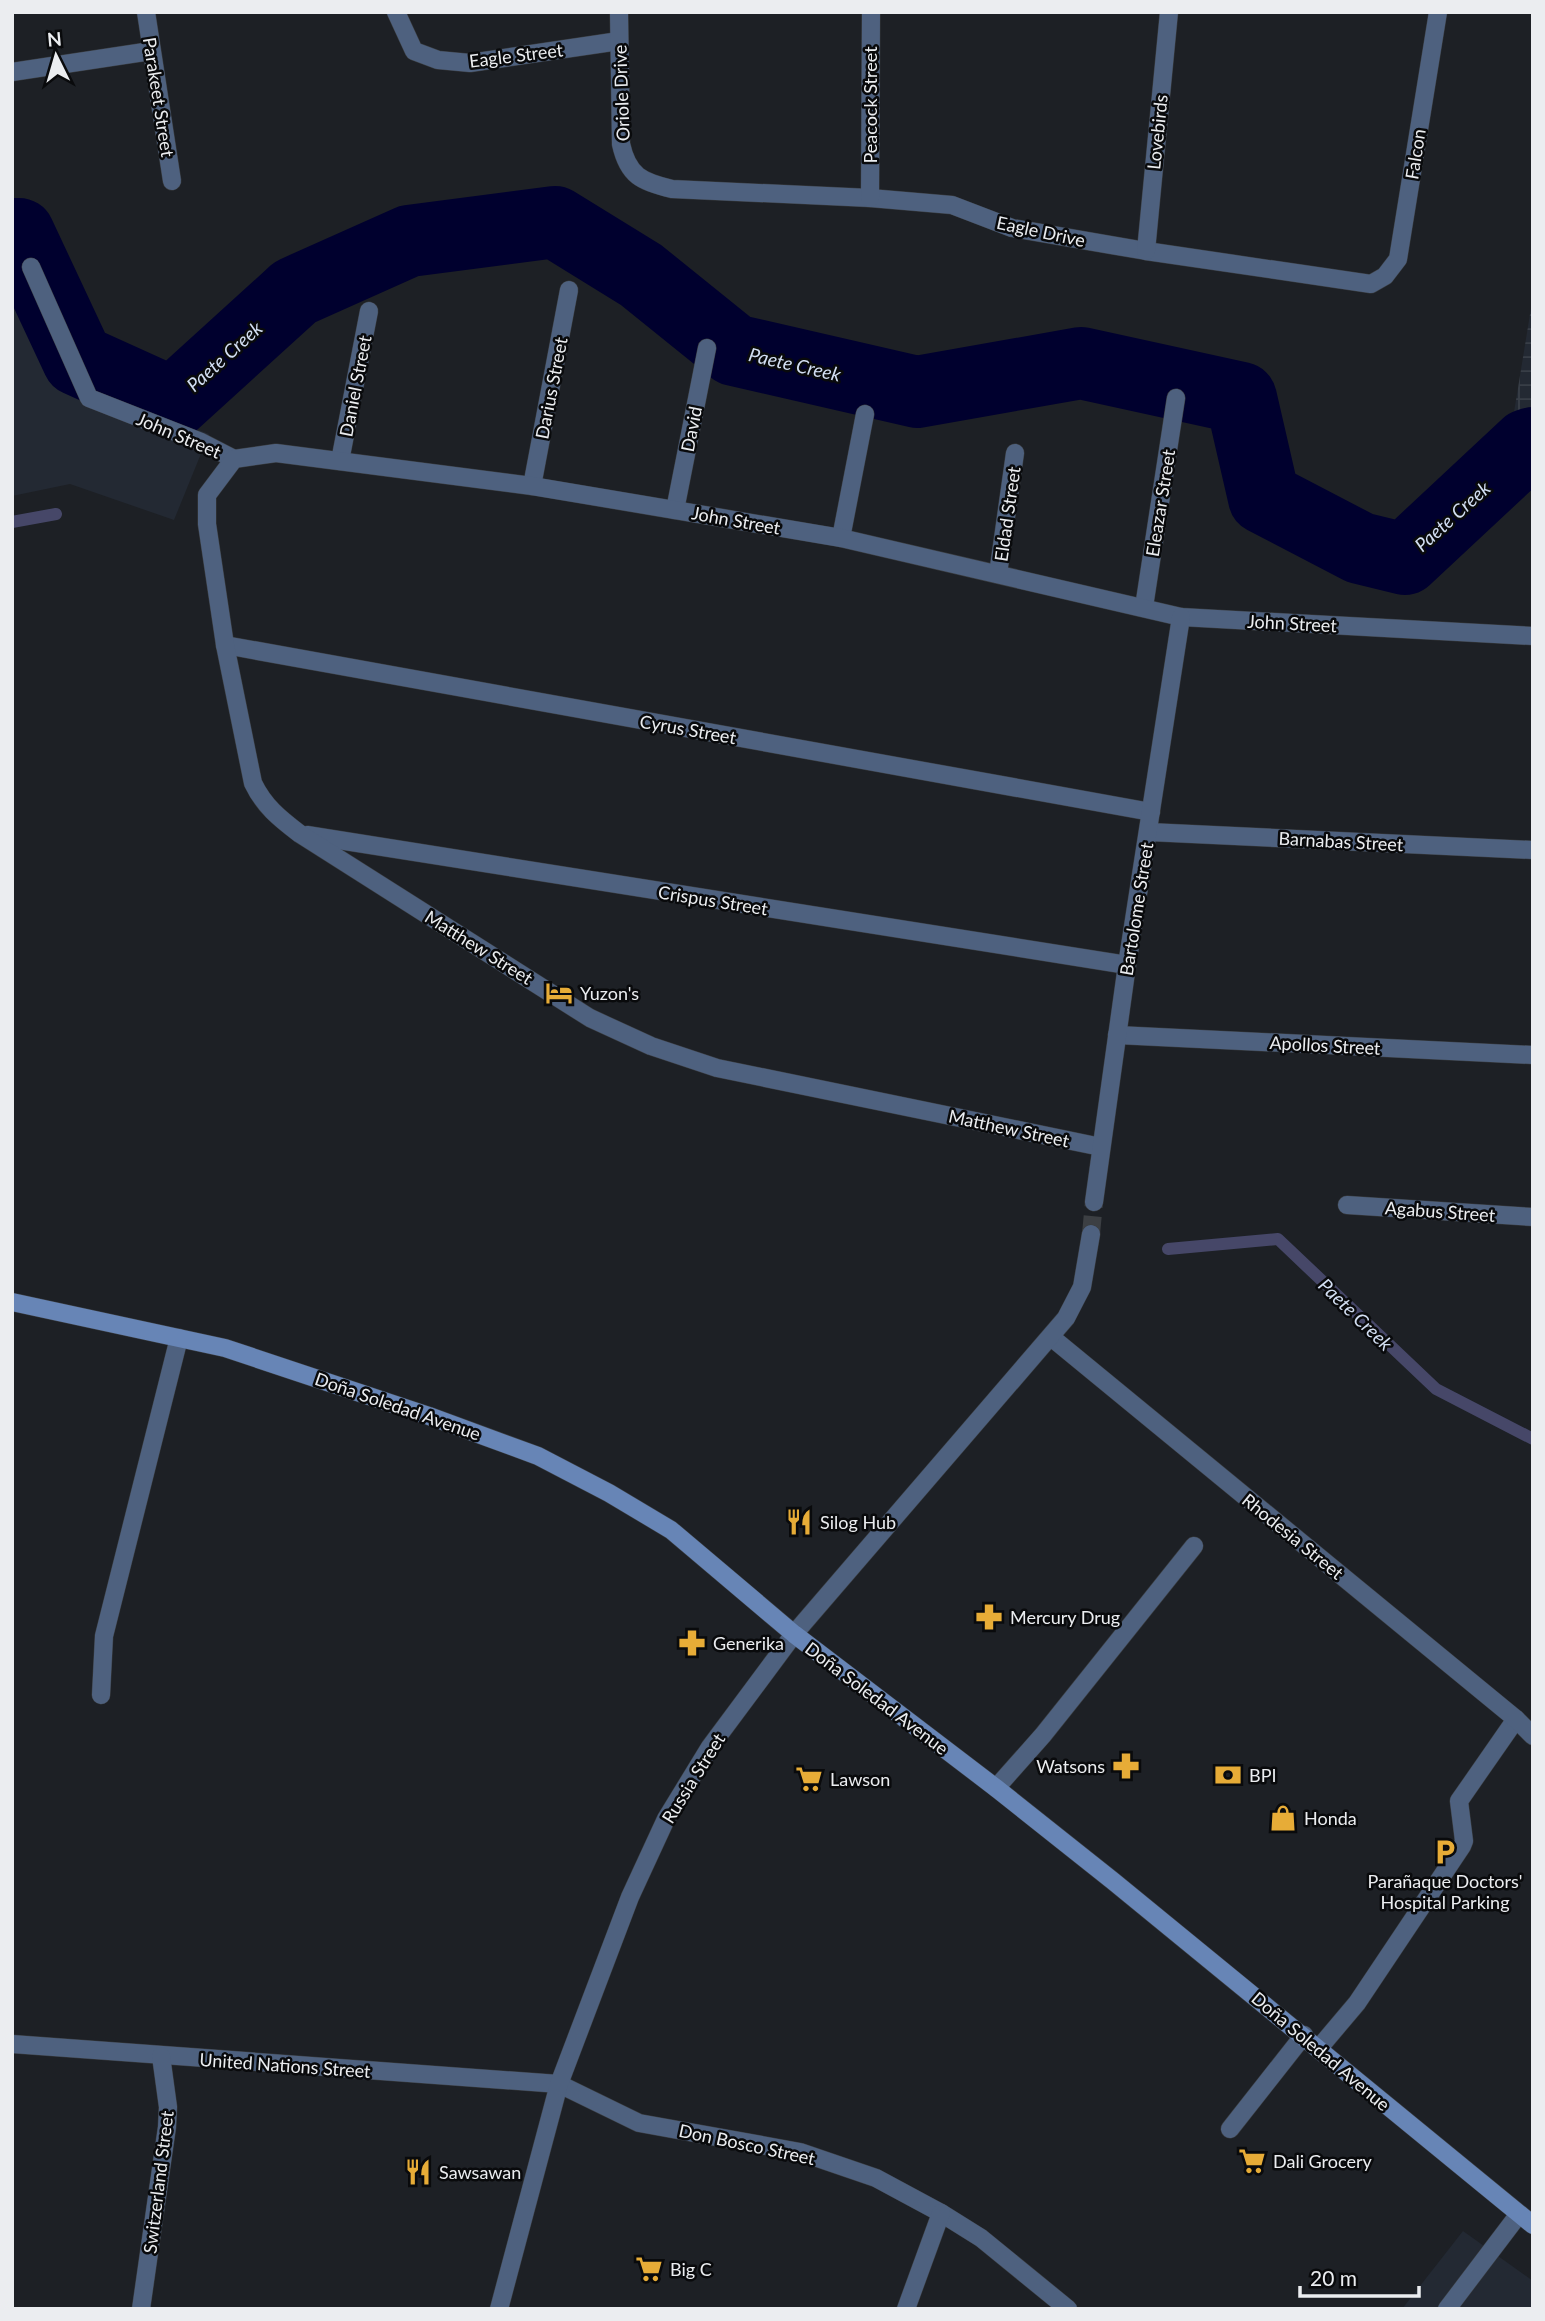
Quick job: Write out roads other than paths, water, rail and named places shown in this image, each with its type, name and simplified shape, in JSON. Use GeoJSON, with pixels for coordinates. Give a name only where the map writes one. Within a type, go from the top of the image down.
{"type":"FeatureCollection","features":[{"type":"Feature","properties":{"kind":"main road","name":"Doña Soledad Avenue"},"geometry":{"type":"LineString","coordinates":[[12,1302],[225,1348],[429,1416],[538,1456],[609,1493],[671,1530],[794,1634],[996,1788],[1304,2035],[1526,2220]]}},
{"type":"Feature","properties":{"kind":"street","name":"Parakeet Street"},"geometry":{"type":"LineString","coordinates":[[146,12],[173,181]]}},
{"type":"Feature","properties":{"kind":"street","name":"Eagle Street"},"geometry":{"type":"LineString","coordinates":[[396,12],[414,51],[438,61],[470,63],[620,41]]}},
{"type":"Feature","properties":{"kind":"street","name":"Oriole Drive"},"geometry":{"type":"LineString","coordinates":[[619,12],[621,144],[631,171]]}},
{"type":"Feature","properties":{"kind":"street","name":"Peacock Street"},"geometry":{"type":"LineString","coordinates":[[870,198],[871,12]]}},
{"type":"Feature","properties":{"kind":"street","name":"Lovebirds"},"geometry":{"type":"LineString","coordinates":[[1146,251],[1169,12]]}},
{"type":"Feature","properties":{"kind":"street","name":"Falcon"},"geometry":{"type":"LineString","coordinates":[[1371,284],[1385,276],[1398,259],[1438,12]]}},
{"type":"Feature","properties":{"kind":"street"},"geometry":{"type":"LineString","coordinates":[[12,72],[151,51]]}},
{"type":"Feature","properties":{"kind":"street","name":"Eagle Drive"},"geometry":{"type":"LineString","coordinates":[[631,171],[648,183],[672,189],[870,198],[952,205],[1012,228],[1371,284]]}},
{"type":"Feature","properties":{"kind":"street","name":"John Street"},"geometry":{"type":"LineString","coordinates":[[31,267],[89,398],[201,442],[234,459],[276,453],[532,486],[841,538],[1181,617],[1533,636]]}},
{"type":"Feature","properties":{"kind":"street","name":"Darius Street"},"geometry":{"type":"LineString","coordinates":[[532,486],[569,290]]}},
{"type":"Feature","properties":{"kind":"street","name":"Daniel Street"},"geometry":{"type":"LineString","coordinates":[[340,461],[369,311]]}},
{"type":"Feature","properties":{"kind":"street","name":"David"},"geometry":{"type":"LineString","coordinates":[[675,510],[707,348]]}},
{"type":"Feature","properties":{"kind":"street","name":"Eleazar Street"},"geometry":{"type":"LineString","coordinates":[[1144,607],[1177,398]]}},
{"type":"Feature","properties":{"kind":"street"},"geometry":{"type":"LineString","coordinates":[[841,538],[865,414]]}},
{"type":"Feature","properties":{"kind":"street","name":"Eldad Street"},"geometry":{"type":"LineString","coordinates":[[998,574],[1015,453]]}},
{"type":"Feature","properties":{"kind":"street","name":"Matthew Street"},"geometry":{"type":"LineString","coordinates":[[234,459],[207,495],[207,524],[225,645],[253,783],[261,800],[275,815],[300,834],[590,1018],[650,1046],[717,1068],[1101,1147]]}},
{"type":"Feature","properties":{"kind":"street","name":"Bartolome Street"},"geometry":{"type":"LineString","coordinates":[[1094,1202],[1127,965],[1181,617]]}},
{"type":"Feature","properties":{"kind":"street","name":"Cyrus Street"},"geometry":{"type":"LineString","coordinates":[[225,645],[1151,812]]}},
{"type":"Feature","properties":{"kind":"street","name":"Barnabas Street"},"geometry":{"type":"LineString","coordinates":[[1149,832],[1533,850]]}},
{"type":"Feature","properties":{"kind":"street","name":"Crispus Street"},"geometry":{"type":"LineString","coordinates":[[300,834],[1127,965]]}},
{"type":"Feature","properties":{"kind":"street","name":"Apollos Street"},"geometry":{"type":"LineString","coordinates":[[1117,1035],[1533,1055]]}},
{"type":"Feature","properties":{"kind":"street","name":"Agabus Street"},"geometry":{"type":"LineString","coordinates":[[1347,1205],[1533,1217]]}},
{"type":"Feature","properties":{"kind":"street"},"geometry":{"type":"LineString","coordinates":[[1051,1337],[1066,1318],[1082,1287],[1091,1234]]}},
{"type":"Feature","properties":{"kind":"street","name":"Russia Street"},"geometry":{"type":"LineString","coordinates":[[499,2309],[559,2084],[630,1897],[666,1819],[710,1747],[794,1634],[1051,1337]]}},
{"type":"Feature","properties":{"kind":"street","name":"Rhodesia Street"},"geometry":{"type":"LineString","coordinates":[[1051,1337],[1533,1735]]}},
{"type":"Feature","properties":{"kind":"street"},"geometry":{"type":"LineString","coordinates":[[102,1695],[104,1636],[179,1338]]}},
{"type":"Feature","properties":{"kind":"street"},"geometry":{"type":"LineString","coordinates":[[996,1788],[1043,1735],[1194,1546]]}},
{"type":"Feature","properties":{"kind":"street"},"geometry":{"type":"LineString","coordinates":[[1319,2048],[1357,2003],[1462,1846],[1464,1841],[1460,1801],[1516,1719]]}},
{"type":"Feature","properties":{"kind":"street"},"geometry":{"type":"LineString","coordinates":[[1230,2129],[1304,2035]]}},
{"type":"Feature","properties":{"kind":"street","name":"United Nations Street"},"geometry":{"type":"LineString","coordinates":[[12,2044],[559,2084]]}},
{"type":"Feature","properties":{"kind":"street","name":"Switzerland Street"},"geometry":{"type":"LineString","coordinates":[[141,2309],[167,2127],[168,2107],[161,2056]]}},
{"type":"Feature","properties":{"kind":"street","name":"Don Bosco Street"},"geometry":{"type":"LineString","coordinates":[[559,2084],[639,2123],[800,2152],[876,2178],[981,2238],[1069,2309]]}},
{"type":"Feature","properties":{"kind":"street"},"geometry":{"type":"LineString","coordinates":[[906,2309],[941,2213]]}},
{"type":"Feature","properties":{"kind":"street"},"geometry":{"type":"LineString","coordinates":[[1447,2309],[1526,2220]]}},
{"type":"Feature","properties":{"kind":"waterway","name":"Paete Creek"},"geometry":{"type":"LineString","coordinates":[[12,234],[19,234],[78,360],[173,403],[295,292],[409,241],[555,222],[641,275],[734,350],[917,392],[1081,363],[1241,398],[1264,498],[1360,548],[1405,559],[1527,445],[1533,443]]}},
{"type":"Feature","properties":{"kind":"waterway","name":"Paete Creek"},"geometry":{"type":"LineString","coordinates":[[12,522],[56,514]]}},
{"type":"Feature","properties":{"kind":"waterway","name":"Paete Creek"},"geometry":{"type":"LineString","coordinates":[[1168,1249],[1278,1239],[1436,1389],[1533,1439]]}},
{"type":"Feature","properties":{"kind":"tunnel"},"geometry":{"type":"LineString","coordinates":[[1091,1234],[1094,1202]]}},
{"type":"Feature","properties":{"kind":"place","name":"Yuzon's"},"geometry":{"type":"Point","coordinates":[559,993]}},
{"type":"Feature","properties":{"kind":"place","name":"Silog Hub"},"geometry":{"type":"Point","coordinates":[799,1522]}},
{"type":"Feature","properties":{"kind":"place","name":"Mercury Drug"},"geometry":{"type":"Point","coordinates":[989,1617]}},
{"type":"Feature","properties":{"kind":"place","name":"Generika"},"geometry":{"type":"Point","coordinates":[692,1643]}},
{"type":"Feature","properties":{"kind":"place","name":"Watsons"},"geometry":{"type":"Point","coordinates":[1126,1766]}},
{"type":"Feature","properties":{"kind":"place","name":"BPI"},"geometry":{"type":"Point","coordinates":[1228,1775]}},
{"type":"Feature","properties":{"kind":"place","name":"Lawson"},"geometry":{"type":"Point","coordinates":[809,1779]}},
{"type":"Feature","properties":{"kind":"place","name":"Honda"},"geometry":{"type":"Point","coordinates":[1283,1818]}},
{"type":"Feature","properties":{"kind":"place","name":"Parañaque Doctors' Hospital Parking"},"geometry":{"type":"Point","coordinates":[1445,1852]}},
{"type":"Feature","properties":{"kind":"place","name":"Dali Grocery"},"geometry":{"type":"Point","coordinates":[1252,2161]}},
{"type":"Feature","properties":{"kind":"place","name":"Sawsawan"},"geometry":{"type":"Point","coordinates":[418,2172]}},
{"type":"Feature","properties":{"kind":"place","name":"Big C"},"geometry":{"type":"Point","coordinates":[649,2269]}}]}
